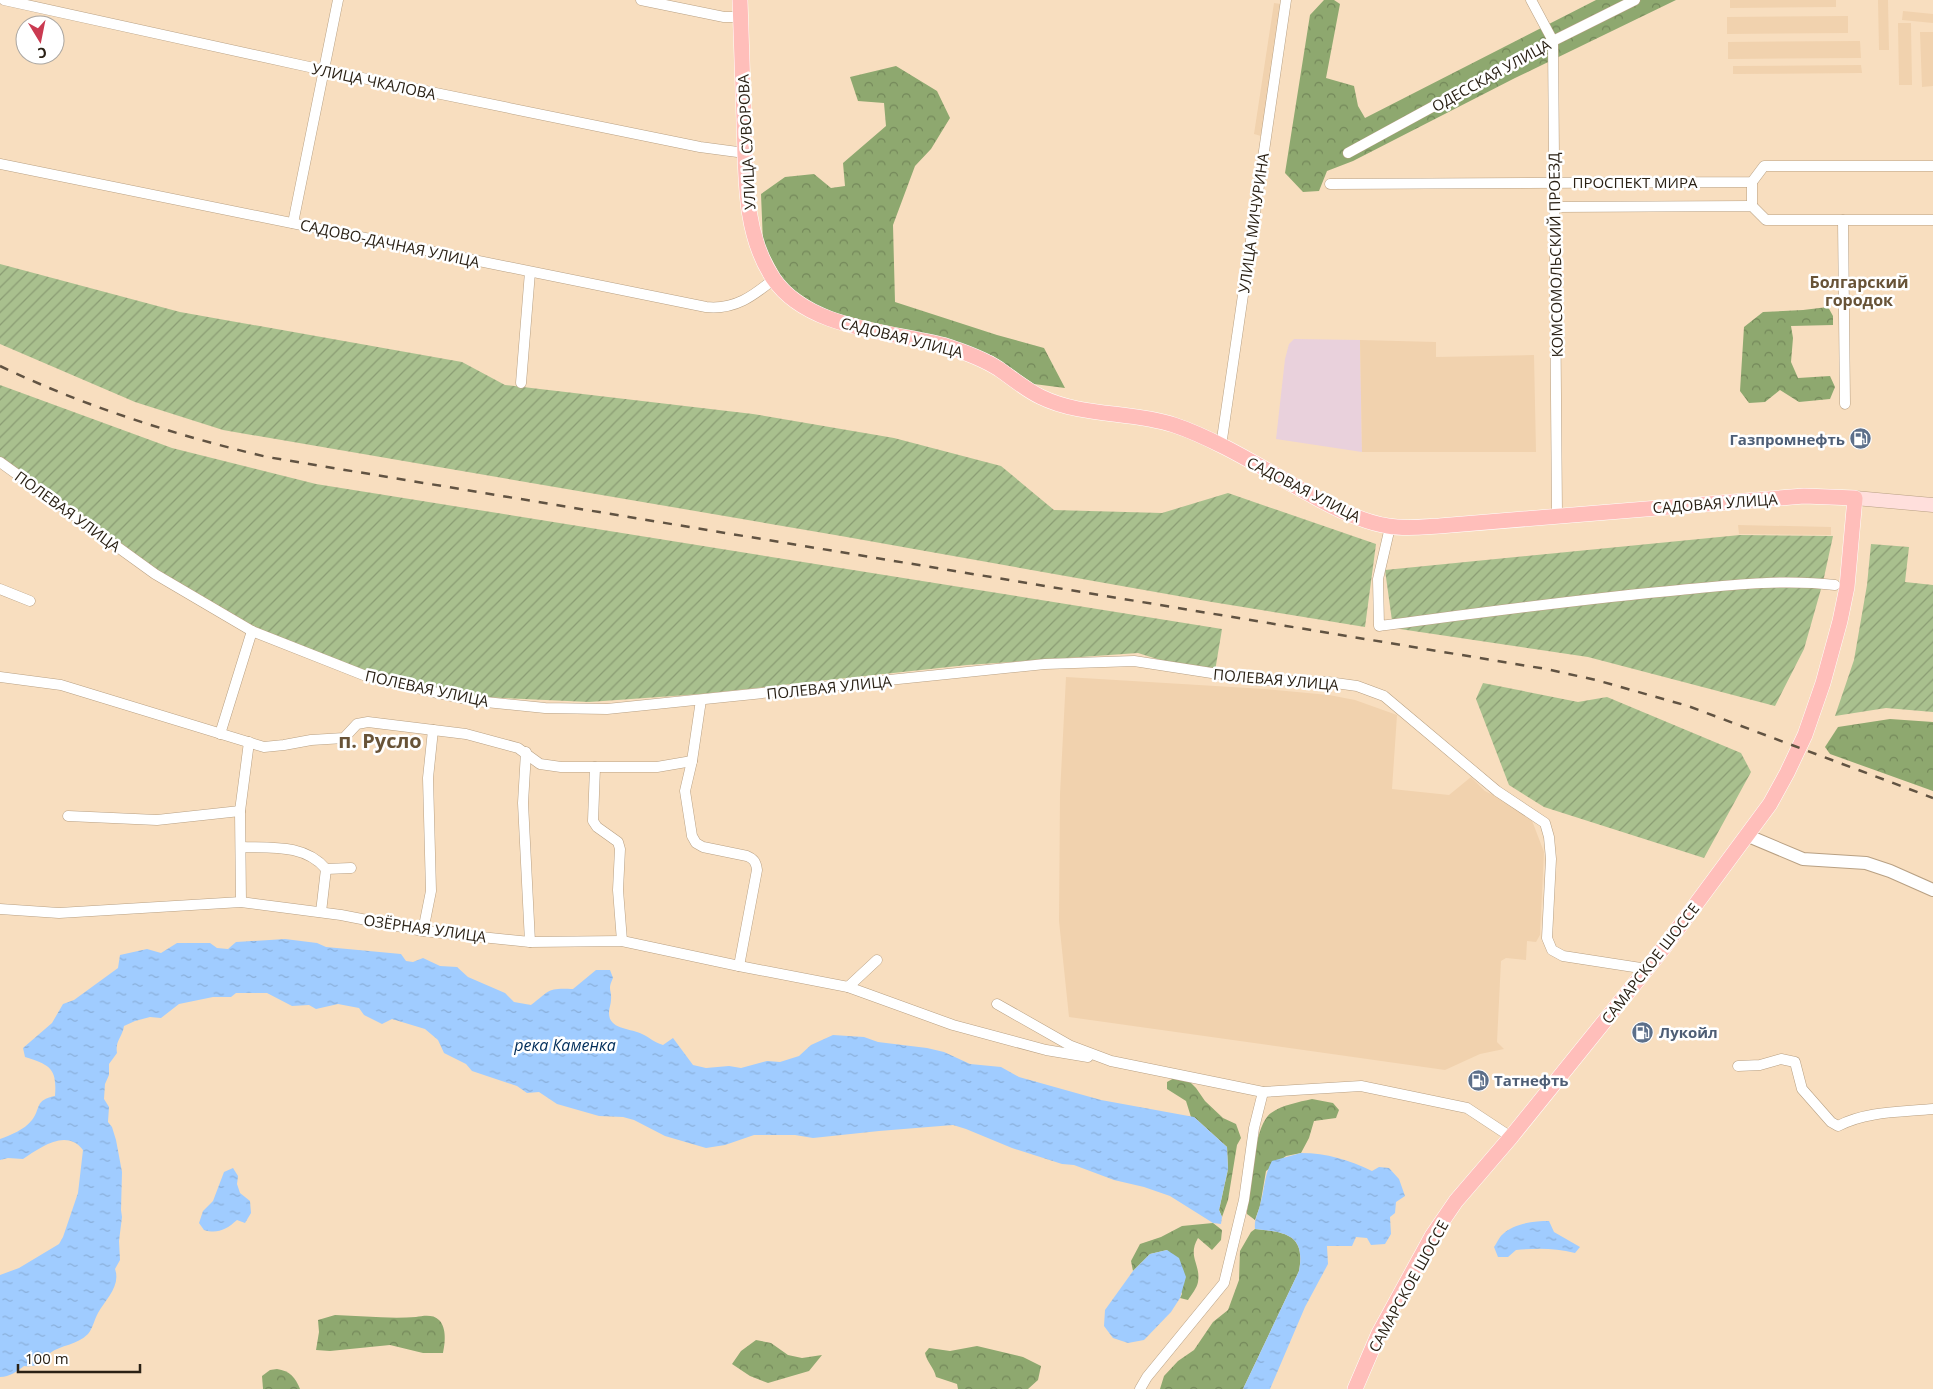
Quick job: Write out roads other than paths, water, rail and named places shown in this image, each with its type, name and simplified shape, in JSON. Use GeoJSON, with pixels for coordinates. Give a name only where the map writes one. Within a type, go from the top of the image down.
{"type":"FeatureCollection","features":[{"type":"Feature","properties":{"kind":"main road","name":"УЛИЦА СУВОРОВА"},"geometry":{"type":"LineString","coordinates":[[740,0],[745,153],[752,232],[763,260],[774,279]]}},
{"type":"Feature","properties":{"kind":"main road","name":"САДОВАЯ УЛИЦА"},"geometry":{"type":"LineString","coordinates":[[774,279],[798,302],[831,320],[943,345],[968,354],[995,367],[1039,397],[1058,404],[1072,408],[1151,418],[1176,426],[1220,446],[1333,507],[1390,527],[1439,526],[1804,496],[1855,498],[1933,505]]}},
{"type":"Feature","properties":{"kind":"main road","name":"САМАРСКОЕ ШОССЕ"},"geometry":{"type":"LineString","coordinates":[[1355,1389],[1379,1333],[1432,1236],[1456,1201],[1511,1137],[1647,969],[1770,804],[1805,735],[1823,683],[1847,587],[1855,498]]}},
{"type":"Feature","properties":{"kind":"street","name":"УЛИЦА ЧКАЛОВА"},"geometry":{"type":"LineString","coordinates":[[4,0],[323,70],[700,147],[745,153]]}},
{"type":"Feature","properties":{"kind":"street"},"geometry":{"type":"LineString","coordinates":[[294,223],[338,0]]}},
{"type":"Feature","properties":{"kind":"street"},"geometry":{"type":"LineString","coordinates":[[641,0],[724,18],[740,17]]}},
{"type":"Feature","properties":{"kind":"street","name":"УЛИЦА МИЧУРИНА"},"geometry":{"type":"LineString","coordinates":[[1220,446],[1286,0]]}},
{"type":"Feature","properties":{"kind":"street","name":"КОМСОМОЛЬСКИЙ ПРОЕЗД"},"geometry":{"type":"LineString","coordinates":[[1531,0],[1553,41],[1557,515]]}},
{"type":"Feature","properties":{"kind":"street","name":"ОДЕССКАЯ УЛИЦА"},"geometry":{"type":"LineString","coordinates":[[1348,152],[1553,41],[1635,0]]}},
{"type":"Feature","properties":{"kind":"street","name":"САДОВО-ДАЧНАЯ УЛИЦА"},"geometry":{"type":"LineString","coordinates":[[0,164],[715,308],[744,302],[774,279]]}},
{"type":"Feature","properties":{"kind":"street"},"geometry":{"type":"LineString","coordinates":[[1933,166],[1764,166],[1752,182],[1752,206],[1766,220],[1933,220]]}},
{"type":"Feature","properties":{"kind":"street","name":"ПРОСПЕКТ МИРА"},"geometry":{"type":"LineString","coordinates":[[1330,184],[1752,182]]}},
{"type":"Feature","properties":{"kind":"street","name":"ПРОСПЕКТ МИРА"},"geometry":{"type":"LineString","coordinates":[[1554,207],[1752,206]]}},
{"type":"Feature","properties":{"kind":"street"},"geometry":{"type":"LineString","coordinates":[[1843,220],[1846,404]]}},
{"type":"Feature","properties":{"kind":"street"},"geometry":{"type":"LineString","coordinates":[[521,383],[530,272]]}},
{"type":"Feature","properties":{"kind":"street","name":"ПОЛЕВАЯ УЛИЦА"},"geometry":{"type":"LineString","coordinates":[[0,462],[155,574],[252,631],[366,676],[476,701],[545,708],[607,709],[1045,664],[1134,661],[1257,680],[1328,682],[1356,686],[1384,696],[1497,791],[1544,823],[1549,836],[1551,859],[1547,938],[1552,950],[1563,956],[1647,969]]}},
{"type":"Feature","properties":{"kind":"street"},"geometry":{"type":"LineString","coordinates":[[1390,527],[1378,579],[1379,626],[1649,592],[1756,584],[1812,582],[1835,585]]}},
{"type":"Feature","properties":{"kind":"street"},"geometry":{"type":"LineString","coordinates":[[0,589],[30,601]]}},
{"type":"Feature","properties":{"kind":"street"},"geometry":{"type":"LineString","coordinates":[[220,734],[252,631]]}},
{"type":"Feature","properties":{"kind":"street"},"geometry":{"type":"LineString","coordinates":[[0,677],[61,685],[264,746],[311,740],[339,739],[348,734],[357,724],[368,722],[466,734],[518,748],[540,764],[561,767],[657,767],[692,762]]}},
{"type":"Feature","properties":{"kind":"street"},"geometry":{"type":"LineString","coordinates":[[701,700],[692,762],[685,791],[692,836],[696,843],[710,849],[753,858],[757,870],[739,966]]}},
{"type":"Feature","properties":{"kind":"street"},"geometry":{"type":"LineString","coordinates":[[424,931],[431,891],[428,778],[433,730]]}},
{"type":"Feature","properties":{"kind":"street"},"geometry":{"type":"LineString","coordinates":[[241,902],[242,847],[240,811],[249,742]]}},
{"type":"Feature","properties":{"kind":"street"},"geometry":{"type":"LineString","coordinates":[[526,752],[523,803],[530,942]]}},
{"type":"Feature","properties":{"kind":"street"},"geometry":{"type":"LineString","coordinates":[[595,767],[593,822],[618,842],[620,849],[618,890],[622,941]]}},
{"type":"Feature","properties":{"kind":"street"},"geometry":{"type":"LineString","coordinates":[[68,816],[157,820],[240,811]]}},
{"type":"Feature","properties":{"kind":"street"},"geometry":{"type":"LineString","coordinates":[[1746,835],[1803,859],[1866,863],[1890,871],[1933,890]]}},
{"type":"Feature","properties":{"kind":"street"},"geometry":{"type":"LineString","coordinates":[[242,847],[292,849],[318,860],[326,869],[321,912]]}},
{"type":"Feature","properties":{"kind":"street"},"geometry":{"type":"LineString","coordinates":[[326,869],[350,868]]}},
{"type":"Feature","properties":{"kind":"street","name":"ОЗЁРНАЯ УЛИЦА"},"geometry":{"type":"LineString","coordinates":[[0,909],[59,913],[241,902],[321,912],[424,931],[530,942],[622,941],[739,966],[848,986],[953,1025],[1046,1050],[1111,1061]]}},
{"type":"Feature","properties":{"kind":"street"},"geometry":{"type":"LineString","coordinates":[[848,986],[877,960]]}},
{"type":"Feature","properties":{"kind":"street"},"geometry":{"type":"LineString","coordinates":[[997,1004],[1071,1046],[1111,1061],[1263,1092],[1361,1086],[1467,1108],[1511,1137]]}},
{"type":"Feature","properties":{"kind":"street"},"geometry":{"type":"LineString","coordinates":[[1738,1066],[1760,1065],[1781,1059],[1795,1062],[1802,1089],[1831,1122],[1838,1126],[1846,1122],[1880,1114],[1933,1110]]}},
{"type":"Feature","properties":{"kind":"street"},"geometry":{"type":"LineString","coordinates":[[1140,1389],[1146,1377],[1224,1283],[1244,1200],[1254,1128],[1263,1092]]}},
{"type":"Feature","properties":{"kind":"water","name":"река Каменка"},"geometry":{"type":"Polygon","coordinates":[[[285,939],[317,943],[326,947],[401,954],[406,961],[413,962],[423,958],[440,966],[457,967],[468,977],[505,993],[514,1002],[531,1005],[549,991],[573,989],[596,970],[610,970],[613,978],[610,988],[609,1012],[612,1022],[663,1045],[673,1038],[693,1065],[706,1068],[729,1066],[741,1068],[767,1061],[780,1062],[799,1056],[811,1045],[833,1035],[864,1037],[878,1042],[944,1052],[970,1064],[1001,1067],[1019,1077],[1101,1100],[1194,1117],[1227,1147],[1228,1169],[1219,1210],[1222,1217],[1221,1224],[1213,1223],[1170,1196],[1144,1187],[1114,1180],[1074,1165],[1062,1164],[1012,1148],[953,1125],[813,1138],[795,1135],[754,1135],[725,1145],[706,1148],[665,1136],[634,1120],[623,1117],[599,1116],[557,1104],[539,1092],[527,1093],[517,1086],[472,1071],[466,1064],[444,1053],[438,1040],[425,1029],[392,1019],[382,1024],[364,1015],[359,1008],[338,1004],[316,1009],[309,1005],[292,1006],[267,993],[236,993],[231,997],[213,997],[179,1004],[161,1018],[150,1017],[124,1026],[117,1045],[117,1053],[109,1064],[109,1075],[105,1084],[104,1099],[109,1107],[108,1122],[112,1127],[116,1140],[122,1172],[120,1260],[115,1269],[116,1281],[114,1287],[98,1313],[90,1332],[84,1338],[54,1350],[36,1365],[24,1366],[10,1375],[0,1377],[0,1275],[19,1268],[59,1244],[78,1193],[83,1150],[76,1144],[61,1140],[37,1150],[23,1159],[8,1158],[0,1160],[0,1139],[25,1127],[35,1116],[41,1102],[55,1096],[55,1080],[50,1069],[41,1063],[25,1057],[23,1048],[52,1023],[63,1004],[74,1000],[118,968],[120,955],[147,949],[161,953],[177,943],[210,943],[217,948],[228,949],[236,942],[285,939]]]}},
{"type":"Feature","properties":{"kind":"water"},"geometry":{"type":"Polygon","coordinates":[[[1301,1153],[1320,1154],[1338,1158],[1372,1171],[1379,1167],[1389,1168],[1399,1179],[1405,1196],[1396,1202],[1395,1213],[1390,1217],[1391,1234],[1385,1244],[1371,1245],[1367,1238],[1356,1237],[1352,1246],[1327,1246],[1328,1264],[1305,1307],[1270,1389],[1243,1389],[1299,1271],[1299,1249],[1291,1237],[1276,1232],[1255,1229],[1266,1177],[1272,1161],[1301,1153]]]}},
{"type":"Feature","properties":{"kind":"water"},"geometry":{"type":"Polygon","coordinates":[[[233,1168],[238,1176],[237,1184],[240,1193],[250,1201],[251,1213],[245,1223],[237,1220],[221,1230],[213,1232],[204,1230],[199,1223],[203,1211],[213,1201],[224,1172],[233,1168]]]}},
{"type":"Feature","properties":{"kind":"water"},"geometry":{"type":"Polygon","coordinates":[[[1549,1221],[1554,1232],[1580,1247],[1575,1253],[1553,1249],[1531,1249],[1516,1250],[1508,1257],[1498,1257],[1494,1247],[1500,1237],[1508,1230],[1525,1223],[1549,1221]]]}},
{"type":"Feature","properties":{"kind":"water"},"geometry":{"type":"Polygon","coordinates":[[[1167,1250],[1179,1258],[1186,1277],[1180,1298],[1171,1312],[1144,1340],[1128,1343],[1113,1338],[1104,1326],[1105,1310],[1133,1271],[1150,1254],[1167,1250]]]}},
{"type":"Feature","properties":{"kind":"railway"},"geometry":{"type":"LineString","coordinates":[[0,366],[32,381],[131,419],[267,457],[1546,669],[1596,680],[1688,706],[1933,798]]}},
{"type":"Feature","properties":{"kind":"place","name":"Газпромнефть"},"geometry":{"type":"Point","coordinates":[1861,439]}},
{"type":"Feature","properties":{"kind":"place","name":"Лукойл"},"geometry":{"type":"Point","coordinates":[1643,1032]}},
{"type":"Feature","properties":{"kind":"place","name":"Татнефть"},"geometry":{"type":"Point","coordinates":[1478,1080]}},
{"type":"Feature","properties":{"kind":"district","name":"Болгарский городок"},"geometry":{"type":"Point","coordinates":[1859,291]}},
{"type":"Feature","properties":{"kind":"district","name":"п. Русло"},"geometry":{"type":"Point","coordinates":[380,740]}}]}
